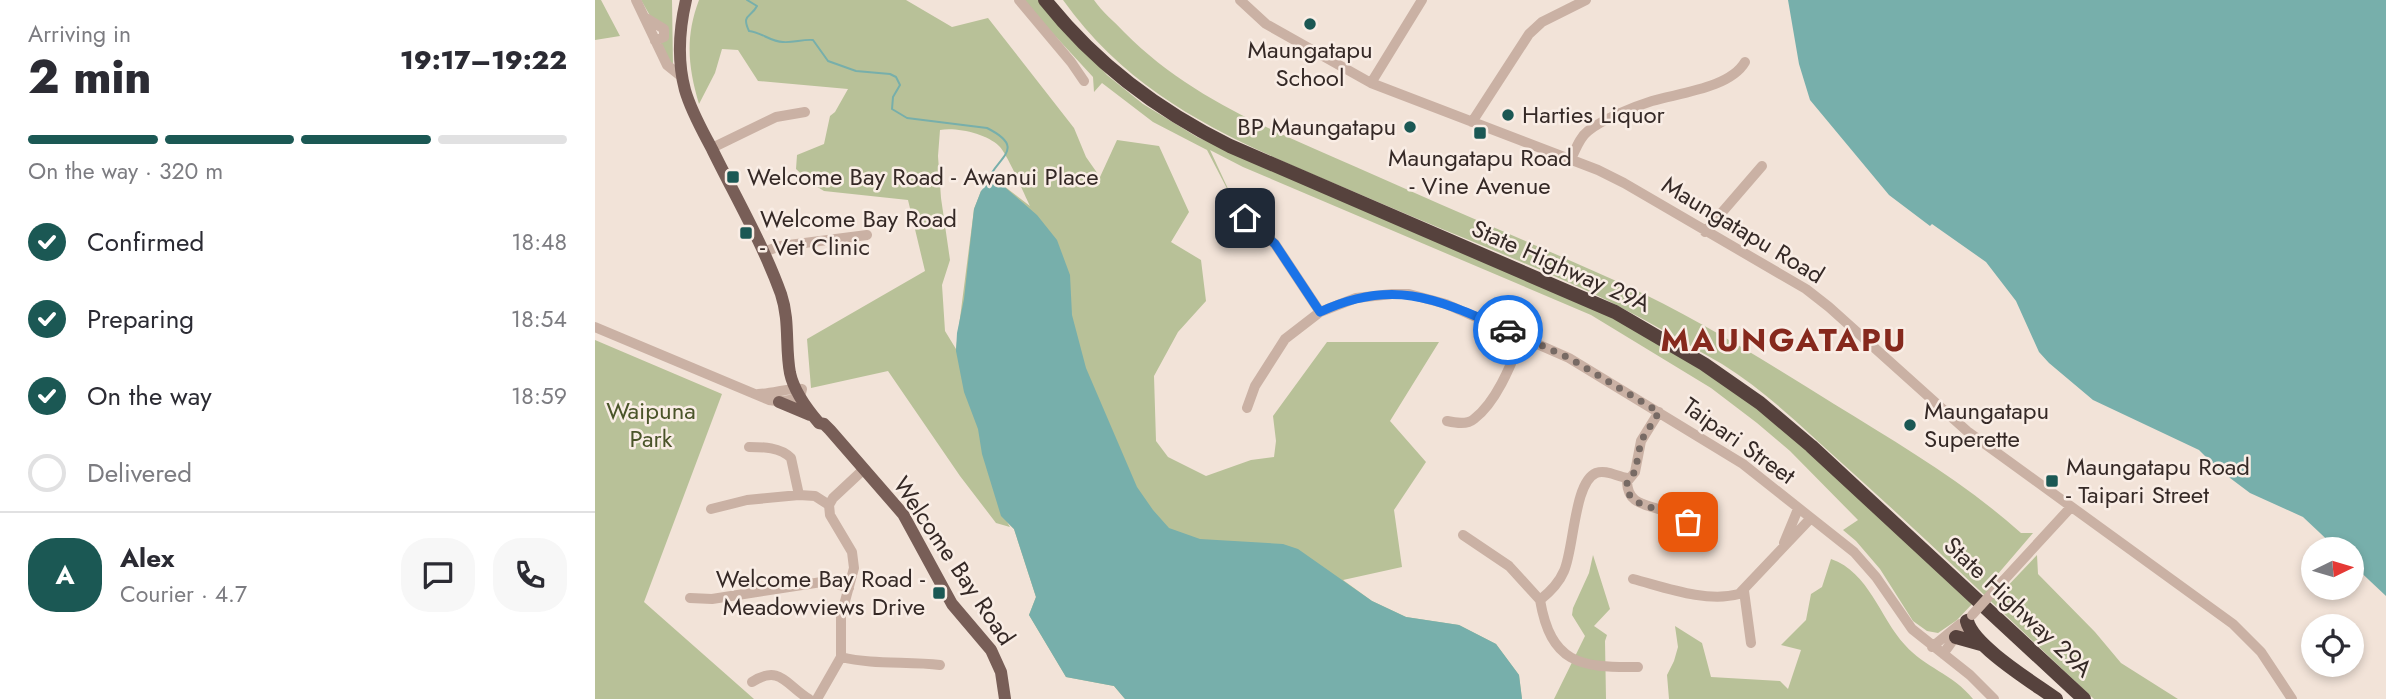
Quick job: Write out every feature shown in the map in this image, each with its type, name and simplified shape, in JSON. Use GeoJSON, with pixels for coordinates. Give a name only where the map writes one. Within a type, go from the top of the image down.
{"type":"FeatureCollection","features":[{"type":"Feature","properties":{"kind":"highway","name":"State Highway 29A"},"geometry":{"type":"LineString","coordinates":[[1045,0],[1069,30],[1145,95],[1211,136],[1615,312],[1704,363],[1760,403],[1811,446],[2084,699]]}},
{"type":"Feature","properties":{"kind":"highway","name":"State Highway 29A"},"geometry":{"type":"LineString","coordinates":[[1056,0],[1099,57]]}},
{"type":"Feature","properties":{"kind":"highway"},"geometry":{"type":"LineString","coordinates":[[1969,618],[1972,633],[1983,645],[2056,699]]}},
{"type":"Feature","properties":{"kind":"highway"},"geometry":{"type":"LineString","coordinates":[[1956,636],[1983,645]]}},
{"type":"Feature","properties":{"kind":"main road","name":"Welcome Bay Road"},"geometry":{"type":"LineString","coordinates":[[685,0],[680,36],[682,77],[693,111],[763,252],[785,309],[788,359],[799,391],[824,420],[819,420]]}},
{"type":"Feature","properties":{"kind":"main road"},"geometry":{"type":"LineString","coordinates":[[779,402],[819,420]]}},
{"type":"Feature","properties":{"kind":"main road","name":"Welcome Bay Road"},"geometry":{"type":"LineString","coordinates":[[819,420],[903,514],[952,604],[995,655],[1005,699]]}},
{"type":"Feature","properties":{"kind":"street"},"geometry":{"type":"LineString","coordinates":[[636,0],[667,65],[682,77]]}},
{"type":"Feature","properties":{"kind":"street"},"geometry":{"type":"LineString","coordinates":[[1019,0],[1084,81]]}},
{"type":"Feature","properties":{"kind":"street","name":"Maungatapu Road"},"geometry":{"type":"LineString","coordinates":[[1240,0],[1266,24],[1371,83],[1571,159],[1624,183],[1817,298],[1967,431],[2233,624],[2261,652],[2293,699]]}},
{"type":"Feature","properties":{"kind":"street"},"geometry":{"type":"LineString","coordinates":[[1371,83],[1422,0]]}},
{"type":"Feature","properties":{"kind":"street"},"geometry":{"type":"LineString","coordinates":[[1472,122],[1529,34],[1542,22],[1586,0]]}},
{"type":"Feature","properties":{"kind":"street"},"geometry":{"type":"LineString","coordinates":[[1571,159],[1580,140],[1595,127],[1638,106],[1727,79],[1745,62]]}},
{"type":"Feature","properties":{"kind":"street"},"geometry":{"type":"LineString","coordinates":[[712,148],[776,117],[805,113]]}},
{"type":"Feature","properties":{"kind":"street"},"geometry":{"type":"LineString","coordinates":[[1705,232],[1762,166]]}},
{"type":"Feature","properties":{"kind":"street"},"geometry":{"type":"LineString","coordinates":[[1245,218],[1275,244],[1320,312]]}},
{"type":"Feature","properties":{"kind":"street"},"geometry":{"type":"LineString","coordinates":[[763,252],[781,246],[867,235]]}},
{"type":"Feature","properties":{"kind":"street","name":"Taipari Street"},"geometry":{"type":"LineString","coordinates":[[1247,408],[1255,386],[1285,339],[1320,312],[1356,298],[1409,294],[1446,304],[1569,358],[1769,482],[1868,566],[1904,620],[1932,647],[1970,675],[1994,699]]}},
{"type":"Feature","properties":{"kind":"street"},"geometry":{"type":"LineString","coordinates":[[595,327],[769,400],[779,402],[799,391]]}},
{"type":"Feature","properties":{"kind":"street"},"geometry":{"type":"LineString","coordinates":[[1447,421],[1463,423],[1475,419],[1499,389],[1522,337]]}},
{"type":"Feature","properties":{"kind":"street"},"geometry":{"type":"LineString","coordinates":[[758,394],[799,391]]}},
{"type":"Feature","properties":{"kind":"street"},"geometry":{"type":"LineString","coordinates":[[1659,412],[1641,441],[1635,472],[1628,478],[1626,486],[1631,498],[1637,503],[1667,512],[1701,528]]}},
{"type":"Feature","properties":{"kind":"street"},"geometry":{"type":"LineString","coordinates":[[749,447],[788,454],[799,495]]}},
{"type":"Feature","properties":{"kind":"street"},"geometry":{"type":"LineString","coordinates":[[817,699],[841,657],[841,616],[855,561],[848,543],[830,515],[829,505],[863,470]]}},
{"type":"Feature","properties":{"kind":"street"},"geometry":{"type":"LineString","coordinates":[[1540,600],[1550,592],[1564,570],[1581,497],[1589,478],[1594,474],[1606,472],[1628,478]]}},
{"type":"Feature","properties":{"kind":"street"},"geometry":{"type":"LineString","coordinates":[[711,509],[747,500],[799,495],[815,496],[829,505]]}},
{"type":"Feature","properties":{"kind":"street"},"geometry":{"type":"LineString","coordinates":[[1943,654],[1969,618],[2071,507]]}},
{"type":"Feature","properties":{"kind":"street"},"geometry":{"type":"LineString","coordinates":[[1781,550],[1798,509]]}},
{"type":"Feature","properties":{"kind":"street"},"geometry":{"type":"LineString","coordinates":[[1633,579],[1676,591],[1733,596],[1744,591],[1810,519]]}},
{"type":"Feature","properties":{"kind":"street"},"geometry":{"type":"LineString","coordinates":[[1462,536],[1509,566],[1540,600],[1549,634],[1557,648],[1568,657],[1602,667],[1638,667]]}},
{"type":"Feature","properties":{"kind":"street"},"geometry":{"type":"LineString","coordinates":[[689,598],[712,599],[828,582],[849,588]]}},
{"type":"Feature","properties":{"kind":"street"},"geometry":{"type":"LineString","coordinates":[[1744,591],[1751,643]]}},
{"type":"Feature","properties":{"kind":"street"},"geometry":{"type":"LineString","coordinates":[[1932,647],[1969,618]]}},
{"type":"Feature","properties":{"kind":"street"},"geometry":{"type":"LineString","coordinates":[[841,657],[861,662],[940,665]]}},
{"type":"Feature","properties":{"kind":"street"},"geometry":{"type":"LineString","coordinates":[[752,681],[772,673],[809,699]]}},
{"type":"Feature","properties":{"kind":"green space"},"geometry":{"type":"Polygon","coordinates":[[[595,0],[601,0],[620,36],[595,40],[595,0]]]}},
{"type":"Feature","properties":{"kind":"green space"},"geometry":{"type":"Polygon","coordinates":[[[641,0],[672,0],[673,67],[660,42],[664,40],[641,0]]]}},
{"type":"Feature","properties":{"kind":"green space"},"geometry":{"type":"Polygon","coordinates":[[[699,0],[906,0],[952,27],[988,18],[1074,128],[1086,157],[1100,177],[1117,140],[1159,146],[1189,212],[1171,242],[1201,260],[1206,301],[1178,332],[1154,376],[1156,441],[1168,457],[1206,476],[1251,460],[1274,457],[1276,441],[1273,416],[1327,342],[1439,342],[1390,421],[1426,462],[1394,510],[1402,567],[1343,580],[1372,601],[1406,617],[1459,625],[1496,644],[1519,675],[1522,699],[1171,617],[1000,183],[1030,206],[1015,174],[1002,150],[994,142],[971,132],[940,130],[938,156],[941,198],[950,260],[942,285],[945,331],[956,349],[974,209],[981,191],[1125,699],[1114,686],[1066,677],[1029,615],[1036,597],[1014,529],[1007,522],[1010,527],[996,523],[960,476],[888,371],[811,388],[807,339],[925,271],[908,200],[824,191],[796,169],[797,155],[824,144],[830,116],[848,89],[758,81],[738,50],[722,49],[715,73],[699,104],[692,77],[690,39],[699,0]]]}},
{"type":"Feature","properties":{"kind":"green space"},"geometry":{"type":"Polygon","coordinates":[[[1022,0],[1039,0],[1107,75],[1143,104],[1197,137],[1619,318],[1758,406],[1974,602],[1957,620],[1938,633],[1927,631],[1913,621],[1880,569],[1843,530],[1858,520],[1790,451],[1711,388],[1591,315],[1243,167],[1210,150],[1236,206],[1207,150],[1153,122],[1102,83],[1094,92],[1093,77],[1022,0]]]}},
{"type":"Feature","properties":{"kind":"green space"},"geometry":{"type":"Polygon","coordinates":[[[1063,0],[1094,0],[1149,55],[1176,76],[1233,110],[1293,140],[1650,297],[1730,341],[1907,449],[1954,480],[2021,533],[2033,533],[1991,582],[2001,593],[2037,555],[2038,574],[2095,632],[2121,663],[2178,699],[2094,699],[1876,494],[1785,412],[1739,375],[1627,310],[1594,294],[1289,164],[1205,123],[1166,99],[1129,71],[1095,39],[1063,0]]]}},
{"type":"Feature","properties":{"kind":"green space","name":"Waipuna Park"},"geometry":{"type":"Polygon","coordinates":[[[595,340],[722,394],[644,602],[754,699],[595,699],[595,340]]]}},
{"type":"Feature","properties":{"kind":"green space"},"geometry":{"type":"Polygon","coordinates":[[[1593,555],[1610,609],[1594,626],[1607,635],[1606,699],[1554,699],[1585,636],[1572,615],[1589,573],[1593,555]]]}},
{"type":"Feature","properties":{"kind":"green space"},"geometry":{"type":"Polygon","coordinates":[[[1831,559],[1844,565],[1865,585],[1896,634],[1913,653],[1957,683],[1973,699],[1669,699],[1667,675],[1678,647],[1675,626],[1702,643],[1711,677],[1780,681],[1788,689],[1801,650],[1781,645],[1806,620],[1811,594],[1822,587],[1831,559]]]}},
{"type":"Feature","properties":{"kind":"water"},"geometry":{"type":"Polygon","coordinates":[[[1788,0],[2386,0],[2386,596],[2364,575],[2364,537],[2324,537],[2303,517],[2250,493],[2218,469],[2199,450],[2093,400],[2049,363],[2039,352],[2016,301],[1986,262],[1932,224],[1930,226],[1889,195],[1810,100],[1799,64],[1788,0]]]}},
{"type":"Feature","properties":{"kind":"water"},"geometry":{"type":"Polygon","coordinates":[[[993,177],[1037,215],[1057,240],[1070,275],[1072,315],[1086,368],[1137,487],[1169,528],[1200,539],[1283,544],[1298,549],[1372,601],[1406,617],[1459,625],[1496,644],[1519,675],[1522,699],[1125,699],[1114,686],[1066,677],[1029,615],[1036,597],[1014,529],[1001,516],[982,454],[978,429],[964,392],[956,351],[974,209],[981,191],[993,177]]]}},
{"type":"Feature","properties":{"kind":"waterway"},"geometry":{"type":"LineString","coordinates":[[747,0],[757,6],[746,19],[749,31],[779,42],[813,40],[828,61],[856,71],[896,77],[900,85],[893,97],[892,109],[907,118],[987,128],[999,135],[1008,148],[988,181]]}},
{"type":"Feature","properties":{"kind":"way so far"},"geometry":{"type":"LineString","coordinates":[[1508,330],[1569,358],[1659,412],[1641,441],[1635,472],[1628,478],[1626,486],[1631,498],[1637,503],[1660,509],[1688,522]]}},
{"type":"Feature","properties":{"kind":"place","name":"Maungatapu School"},"geometry":{"type":"Point","coordinates":[1310,24]}},
{"type":"Feature","properties":{"kind":"place","name":"Harties Liquor"},"geometry":{"type":"Point","coordinates":[1508,115]}},
{"type":"Feature","properties":{"kind":"place","name":"BP Maungatapu"},"geometry":{"type":"Point","coordinates":[1410,127]}},
{"type":"Feature","properties":{"kind":"place","name":"Maungatapu Road - Vine Avenue"},"geometry":{"type":"Point","coordinates":[1480,133]}},
{"type":"Feature","properties":{"kind":"place","name":"Welcome Bay Road - Awanui Place"},"geometry":{"type":"Point","coordinates":[733,177]}},
{"type":"Feature","properties":{"kind":"place","name":"Welcome Bay Road - Vet Clinic"},"geometry":{"type":"Point","coordinates":[746,233]}},
{"type":"Feature","properties":{"kind":"place","name":"Maungatapu Superette"},"geometry":{"type":"Point","coordinates":[1910,425]}},
{"type":"Feature","properties":{"kind":"place","name":"Maungatapu Road - Taipari Street"},"geometry":{"type":"Point","coordinates":[2052,481]}},
{"type":"Feature","properties":{"kind":"place","name":"Welcome Bay Road - Meadowviews Drive"},"geometry":{"type":"Point","coordinates":[939,593]}},
{"type":"Feature","properties":{"kind":"district","name":"MAUNGATAPU"},"geometry":{"type":"Point","coordinates":[1784,340]}},
{"type":"Feature","properties":{"kind":"route"},"geometry":{"type":"LineString","coordinates":[[1245,218],[1275,244],[1320,312],[1356,298],[1409,294],[1446,304],[1508,330]]}}]}
